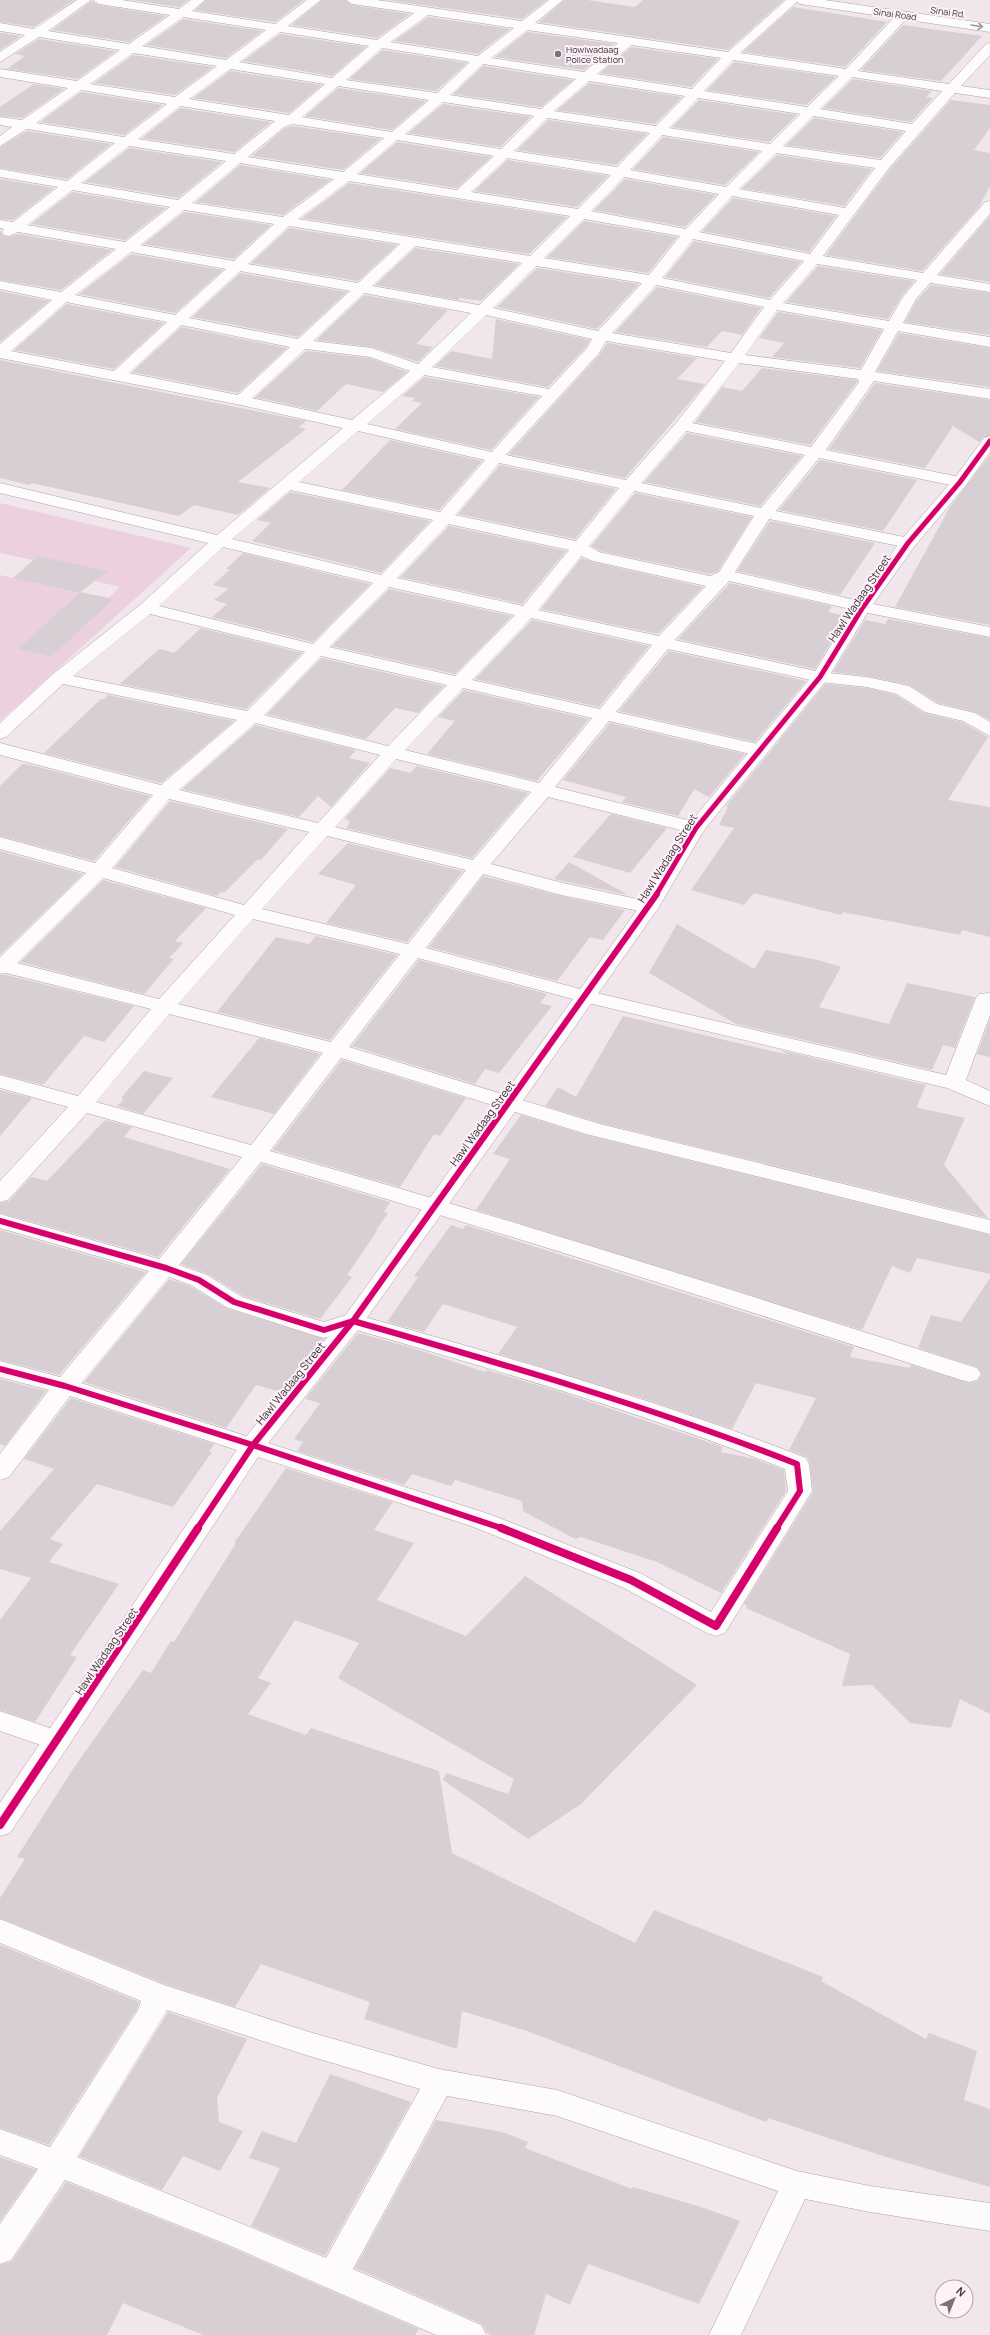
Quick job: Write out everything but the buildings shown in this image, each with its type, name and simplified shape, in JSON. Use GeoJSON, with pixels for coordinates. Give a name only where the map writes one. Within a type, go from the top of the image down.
{"type":"FeatureCollection","features":[{"type":"Feature","properties":{"kind":"street"},"geometry":{"type":"LineString","coordinates":[[0,58],[85,0]]}},
{"type":"Feature","properties":{"kind":"street"},"geometry":{"type":"LineString","coordinates":[[99,0],[479,61],[695,93],[810,113],[915,128]]}},
{"type":"Feature","properties":{"kind":"street"},"geometry":{"type":"LineString","coordinates":[[0,142],[199,0]]}},
{"type":"Feature","properties":{"kind":"street"},"geometry":{"type":"LineString","coordinates":[[0,239],[177,102],[315,0]]}},
{"type":"Feature","properties":{"kind":"street"},"geometry":{"type":"LineString","coordinates":[[352,0],[990,94]]}},
{"type":"Feature","properties":{"kind":"street"},"geometry":{"type":"LineString","coordinates":[[117,376],[285,222],[348,175],[441,97],[479,61],[557,0]]}},
{"type":"Feature","properties":{"kind":"street"},"geometry":{"type":"LineString","coordinates":[[0,733],[59,678],[148,608],[219,542],[288,484],[353,426],[421,370],[531,260],[581,214],[657,131],[730,56],[793,0]]}},
{"type":"Feature","properties":{"kind":"street","name":"Sinai Road"},"geometry":{"type":"LineString","coordinates":[[800,0],[904,7],[990,28]]}},
{"type":"Feature","properties":{"kind":"street","name":"Sinai Rd."},"geometry":{"type":"LineString","coordinates":[[858,0],[990,18]]}},
{"type":"Feature","properties":{"kind":"street"},"geometry":{"type":"LineString","coordinates":[[1,966],[98,871],[165,792],[251,717],[385,581],[445,517],[497,458],[521,428],[594,350],[601,336],[653,280],[689,234],[771,147],[810,113],[848,74],[904,7]]}},
{"type":"Feature","properties":{"kind":"street"},"geometry":{"type":"LineString","coordinates":[[0,353],[64,297],[181,206],[279,124],[292,119],[378,45],[424,11]]}},
{"type":"Feature","properties":{"kind":"street"},"geometry":{"type":"LineString","coordinates":[[0,27],[336,82],[771,147],[884,166]]}},
{"type":"Feature","properties":{"kind":"street"},"geometry":{"type":"LineString","coordinates":[[462,193],[504,154],[544,113],[628,41]]}},
{"type":"Feature","properties":{"kind":"street"},"geometry":{"type":"LineString","coordinates":[[0,1195],[83,1104],[165,1005],[247,912],[392,752],[527,612],[630,485],[682,426],[735,358],[773,305],[814,259],[884,166],[915,128],[990,46]]}},
{"type":"Feature","properties":{"kind":"street"},"geometry":{"type":"LineString","coordinates":[[0,73],[79,87],[292,119],[620,172],[850,213]]}},
{"type":"Feature","properties":{"kind":"street"},"geometry":{"type":"LineString","coordinates":[[0,121],[125,142],[462,193],[689,234],[814,259],[990,288]]}},
{"type":"Feature","properties":{"kind":"street"},"geometry":{"type":"LineString","coordinates":[[0,174],[181,206],[653,280],[773,305],[990,342]]}},
{"type":"Feature","properties":{"kind":"street"},"geometry":{"type":"LineString","coordinates":[[865,376],[878,351],[896,325],[910,297],[970,230],[990,205]]}},
{"type":"Feature","properties":{"kind":"street"},"geometry":{"type":"LineString","coordinates":[[0,224],[482,310],[601,336],[735,358],[934,384],[990,394]]}},
{"type":"Feature","properties":{"kind":"street"},"geometry":{"type":"LineString","coordinates":[[948,228],[970,230]]}},
{"type":"Feature","properties":{"kind":"street"},"geometry":{"type":"LineString","coordinates":[[241,400],[411,242]]}},
{"type":"Feature","properties":{"kind":"street"},"geometry":{"type":"LineString","coordinates":[[0,285],[300,344],[372,353],[421,370],[554,394]]}},
{"type":"Feature","properties":{"kind":"street"},"geometry":{"type":"LineString","coordinates":[[0,353],[241,400],[497,458],[908,543]]}},
{"type":"Feature","properties":{"kind":"street"},"geometry":{"type":"LineString","coordinates":[[0,1471],[64,1386],[166,1268],[478,867],[544,789],[663,643],[725,575],[764,514],[816,452],[868,382],[865,376]]}},
{"type":"Feature","properties":{"kind":"street"},"geometry":{"type":"LineString","coordinates":[[682,426],[960,482]]}},
{"type":"Feature","properties":{"kind":"street","name":"Hawl Wadaag Street"},"geometry":{"type":"LineString","coordinates":[[0,1825],[58,1741],[253,1445],[353,1322],[435,1205],[509,1104],[584,996],[649,907],[696,828],[758,750],[820,677],[863,607],[908,543],[960,482],[990,441]]}},
{"type":"Feature","properties":{"kind":"street"},"geometry":{"type":"LineString","coordinates":[[288,484],[580,547],[593,556],[712,582],[725,575],[863,607],[990,632]]}},
{"type":"Feature","properties":{"kind":"street"},"geometry":{"type":"LineString","coordinates":[[0,488],[385,581],[820,677],[867,682],[903,690],[931,708],[969,717],[990,730]]}},
{"type":"Feature","properties":{"kind":"street"},"geometry":{"type":"LineString","coordinates":[[148,608],[317,650],[758,750]]}},
{"type":"Feature","properties":{"kind":"street"},"geometry":{"type":"LineString","coordinates":[[59,678],[251,717],[696,828]]}},
{"type":"Feature","properties":{"kind":"street"},"geometry":{"type":"LineString","coordinates":[[0,749],[165,792],[478,867],[561,889],[649,907]]}},
{"type":"Feature","properties":{"kind":"street"},"geometry":{"type":"LineString","coordinates":[[0,843],[247,912],[414,951],[584,996],[954,1084],[990,1099]]}},
{"type":"Feature","properties":{"kind":"street"},"geometry":{"type":"LineString","coordinates":[[1,966],[165,1005],[337,1050],[509,1104],[662,1146],[990,1227]]}},
{"type":"Feature","properties":{"kind":"street"},"geometry":{"type":"LineString","coordinates":[[954,1084],[986,998]]}},
{"type":"Feature","properties":{"kind":"street"},"geometry":{"type":"LineString","coordinates":[[0,1081],[256,1152],[435,1205],[647,1270],[968,1374]]}},
{"type":"Feature","properties":{"kind":"street"},"geometry":{"type":"LineString","coordinates":[[0,1221],[166,1268],[199,1280],[234,1302],[324,1330],[353,1322],[568,1382],[734,1440],[797,1464],[800,1491],[716,1626],[631,1580],[480,1520],[253,1445],[64,1386],[0,1368]]}},
{"type":"Feature","properties":{"kind":"street"},"geometry":{"type":"LineString","coordinates":[[0,1721],[58,1741]]}},
{"type":"Feature","properties":{"kind":"street"},"geometry":{"type":"LineString","coordinates":[[0,1931],[157,1995],[306,2043],[439,2082],[557,2103],[797,2184],[870,2200],[990,2217]]}},
{"type":"Feature","properties":{"kind":"street"},"geometry":{"type":"LineString","coordinates":[[0,2250],[52,2174],[57,2163],[152,2013],[157,1995]]}},
{"type":"Feature","properties":{"kind":"street"},"geometry":{"type":"LineString","coordinates":[[333,2276],[439,2082]]}},
{"type":"Feature","properties":{"kind":"street"},"geometry":{"type":"LineString","coordinates":[[0,2142],[57,2163],[333,2276],[470,2335]]}},
{"type":"Feature","properties":{"kind":"street"},"geometry":{"type":"LineString","coordinates":[[725,2335],[797,2184]]}},
{"type":"Feature","properties":{"kind":"shaded area"},"geometry":{"type":"Polygon","coordinates":[[[0,503],[191,548],[0,721],[0,575],[79,593],[18,649],[51,657],[114,599],[109,598],[120,587],[95,581],[101,576],[56,560],[38,556],[33,560],[0,553],[0,503]]]}},
{"type":"Feature","properties":{"kind":"cycle path"},"geometry":{"type":"LineString","coordinates":[[0,1825],[58,1741],[253,1445],[353,1321],[509,1104],[649,907],[696,828],[820,677],[863,607],[908,543],[960,482],[990,441]]}},
{"type":"Feature","properties":{"kind":"cycle path"},"geometry":{"type":"LineString","coordinates":[[0,1221],[166,1268],[199,1280],[234,1302],[324,1330],[353,1321],[568,1383],[734,1439],[797,1464],[800,1491],[716,1626],[631,1580],[480,1520],[253,1445],[65,1386],[0,1369]]}},
{"type":"Feature","properties":{"kind":"place","name":"Howlwadaag Police Station"},"geometry":{"type":"Point","coordinates":[558,54]}}]}
